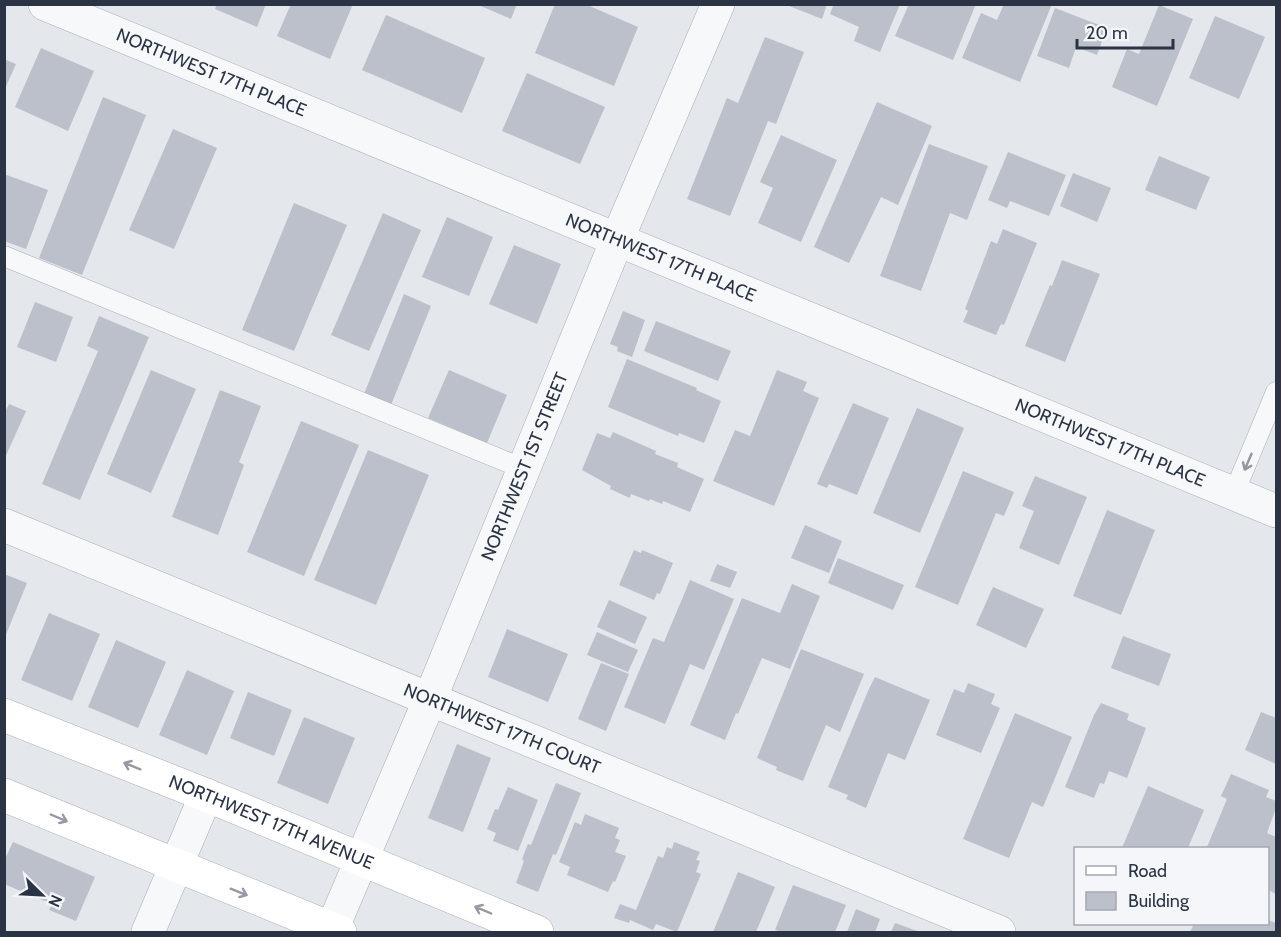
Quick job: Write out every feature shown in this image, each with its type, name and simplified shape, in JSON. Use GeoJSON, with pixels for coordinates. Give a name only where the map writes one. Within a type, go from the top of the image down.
{"type":"FeatureCollection","features":[{"type":"Feature","properties":{"kind":"main road","name":"NORTHWEST 17TH AVENUE"},"geometry":{"type":"LineString","coordinates":[[4,715],[206,795],[537,933]]}},
{"type":"Feature","properties":{"kind":"main road"},"geometry":{"type":"LineString","coordinates":[[4,795],[336,931]]}},
{"type":"Feature","properties":{"kind":"street","name":"NORTHWEST 17TH PLACE"},"geometry":{"type":"LineString","coordinates":[[45,4],[1276,511]]}},
{"type":"Feature","properties":{"kind":"street","name":"NORTHWEST 1ST STREET"},"geometry":{"type":"LineString","coordinates":[[336,931],[361,859],[430,699],[617,240],[718,4]]}},
{"type":"Feature","properties":{"kind":"street","name":"NORTHWEST 17TH COURT"},"geometry":{"type":"LineString","coordinates":[[4,525],[999,933]]}},
{"type":"Feature","properties":{"kind":"street"},"geometry":{"type":"LineString","coordinates":[[148,933],[206,795]]}},
{"type":"Feature","properties":{"kind":"lane"},"geometry":{"type":"LineString","coordinates":[[4,256],[524,469]]}},
{"type":"Feature","properties":{"kind":"lane"},"geometry":{"type":"LineString","coordinates":[[1234,493],[1276,392]]}},
{"type":"Feature","properties":{"kind":"building"},"geometry":{"type":"Polygon","coordinates":[[[217,4],[266,4],[257,27],[215,9],[217,4]]]}},
{"type":"Feature","properties":{"kind":"building"},"geometry":{"type":"Polygon","coordinates":[[[291,4],[353,4],[330,59],[277,36],[291,4]]]}},
{"type":"Feature","properties":{"kind":"building"},"geometry":{"type":"Polygon","coordinates":[[[476,4],[517,4],[511,19],[476,4]]]}},
{"type":"Feature","properties":{"kind":"building"},"geometry":{"type":"Polygon","coordinates":[[[555,4],[585,4],[638,27],[614,86],[535,53],[555,4]]]}},
{"type":"Feature","properties":{"kind":"building"},"geometry":{"type":"Polygon","coordinates":[[[784,4],[827,4],[822,19],[784,4]]]}},
{"type":"Feature","properties":{"kind":"building"},"geometry":{"type":"Polygon","coordinates":[[[834,4],[900,4],[880,52],[854,41],[859,27],[830,14],[834,4]]]}},
{"type":"Feature","properties":{"kind":"building"},"geometry":{"type":"Polygon","coordinates":[[[909,4],[976,4],[953,60],[895,36],[909,4]]]}},
{"type":"Feature","properties":{"kind":"building"},"geometry":{"type":"Polygon","coordinates":[[[1004,4],[1052,4],[1020,82],[962,58],[981,13],[997,20],[1004,4]]]}},
{"type":"Feature","properties":{"kind":"building"},"geometry":{"type":"Polygon","coordinates":[[[1159,5],[1193,19],[1157,106],[1112,87],[1127,49],[1139,54],[1159,5]]]}},
{"type":"Feature","properties":{"kind":"building"},"geometry":{"type":"Polygon","coordinates":[[[1055,8],[1107,28],[1097,55],[1076,47],[1069,68],[1037,56],[1055,8]]]}},
{"type":"Feature","properties":{"kind":"building"},"geometry":{"type":"Polygon","coordinates":[[[386,15],[485,58],[462,113],[362,70],[386,15]]]}},
{"type":"Feature","properties":{"kind":"building"},"geometry":{"type":"Polygon","coordinates":[[[1215,16],[1265,37],[1239,99],[1189,78],[1215,16]]]}},
{"type":"Feature","properties":{"kind":"building"},"geometry":{"type":"Polygon","coordinates":[[[765,37],[804,52],[776,124],[768,121],[730,216],[687,199],[727,98],[738,103],[765,37]]]}},
{"type":"Feature","properties":{"kind":"building"},"geometry":{"type":"Polygon","coordinates":[[[41,48],[94,71],[68,131],[15,107],[41,48]]]}},
{"type":"Feature","properties":{"kind":"building"},"geometry":{"type":"Polygon","coordinates":[[[4,59],[16,64],[4,91],[4,59]]]}},
{"type":"Feature","properties":{"kind":"building"},"geometry":{"type":"Polygon","coordinates":[[[527,73],[605,107],[580,164],[502,131],[527,73]]]}},
{"type":"Feature","properties":{"kind":"building"},"geometry":{"type":"Polygon","coordinates":[[[103,97],[146,115],[82,275],[39,258],[103,97]]]}},
{"type":"Feature","properties":{"kind":"building"},"geometry":{"type":"Polygon","coordinates":[[[877,102],[932,126],[898,205],[881,197],[849,263],[814,247],[877,102]]]}},
{"type":"Feature","properties":{"kind":"building"},"geometry":{"type":"Polygon","coordinates":[[[173,129],[217,148],[174,249],[129,230],[173,129]]]}},
{"type":"Feature","properties":{"kind":"building"},"geometry":{"type":"Polygon","coordinates":[[[781,135],[837,160],[801,242],[758,223],[773,188],[760,182],[781,135]]]}},
{"type":"Feature","properties":{"kind":"building"},"geometry":{"type":"Polygon","coordinates":[[[929,144],[988,166],[967,220],[950,213],[921,291],[880,276],[929,144]]]}},
{"type":"Feature","properties":{"kind":"building"},"geometry":{"type":"Polygon","coordinates":[[[1008,152],[1066,175],[1049,216],[1010,201],[1007,208],[988,200],[1008,152]]]}},
{"type":"Feature","properties":{"kind":"building"},"geometry":{"type":"Polygon","coordinates":[[[1159,156],[1210,177],[1196,210],[1145,190],[1159,156]]]}},
{"type":"Feature","properties":{"kind":"building"},"geometry":{"type":"Polygon","coordinates":[[[1073,173],[1111,188],[1097,222],[1060,206],[1073,173]]]}},
{"type":"Feature","properties":{"kind":"building"},"geometry":{"type":"Polygon","coordinates":[[[4,174],[48,190],[26,249],[4,241],[4,174]]]}},
{"type":"Feature","properties":{"kind":"building"},"geometry":{"type":"Polygon","coordinates":[[[294,203],[347,225],[294,351],[242,330],[294,203]]]}},
{"type":"Feature","properties":{"kind":"building"},"geometry":{"type":"Polygon","coordinates":[[[383,213],[421,230],[369,351],[331,335],[383,213]]]}},
{"type":"Feature","properties":{"kind":"building"},"geometry":{"type":"Polygon","coordinates":[[[447,217],[493,237],[469,296],[422,277],[447,217]]]}},
{"type":"Feature","properties":{"kind":"building"},"geometry":{"type":"Polygon","coordinates":[[[1003,229],[1037,243],[1004,325],[1001,324],[996,335],[963,322],[968,311],[965,309],[991,241],[997,244],[1003,229]]]}},
{"type":"Feature","properties":{"kind":"building"},"geometry":{"type":"Polygon","coordinates":[[[514,245],[561,264],[537,324],[489,304],[514,245]]]}},
{"type":"Feature","properties":{"kind":"building"},"geometry":{"type":"Polygon","coordinates":[[[1062,260],[1100,274],[1065,362],[1025,346],[1062,260]]]}},
{"type":"Feature","properties":{"kind":"building"},"geometry":{"type":"Polygon","coordinates":[[[404,294],[431,306],[391,405],[364,394],[404,294]]]}},
{"type":"Feature","properties":{"kind":"building"},"geometry":{"type":"Polygon","coordinates":[[[35,302],[73,317],[56,362],[17,347],[35,302]]]}},
{"type":"Feature","properties":{"kind":"building"},"geometry":{"type":"Polygon","coordinates":[[[623,311],[645,320],[632,357],[617,351],[618,347],[610,344],[623,311]]]}},
{"type":"Feature","properties":{"kind":"building"},"geometry":{"type":"Polygon","coordinates":[[[99,316],[149,337],[80,500],[42,484],[98,351],[87,346],[99,316]]]}},
{"type":"Feature","properties":{"kind":"building"},"geometry":{"type":"Polygon","coordinates":[[[656,321],[731,351],[718,381],[644,351],[656,321]]]}},
{"type":"Feature","properties":{"kind":"building"},"geometry":{"type":"Polygon","coordinates":[[[627,359],[697,388],[696,390],[721,401],[704,443],[679,433],[678,436],[608,407],[627,359]]]}},
{"type":"Feature","properties":{"kind":"building"},"geometry":{"type":"Polygon","coordinates":[[[151,370],[196,389],[151,493],[107,474],[151,370]]]}},
{"type":"Feature","properties":{"kind":"building"},"geometry":{"type":"Polygon","coordinates":[[[449,370],[507,395],[487,443],[428,418],[449,370]]]}},
{"type":"Feature","properties":{"kind":"building"},"geometry":{"type":"Polygon","coordinates":[[[777,370],[807,382],[803,391],[819,398],[774,506],[713,481],[735,430],[750,436],[777,370]]]}},
{"type":"Feature","properties":{"kind":"building"},"geometry":{"type":"Polygon","coordinates":[[[220,390],[261,406],[239,462],[244,465],[218,535],[172,517],[220,390]]]}},
{"type":"Feature","properties":{"kind":"building"},"geometry":{"type":"Polygon","coordinates":[[[853,403],[889,418],[857,495],[829,484],[827,488],[817,484],[853,403]]]}},
{"type":"Feature","properties":{"kind":"building"},"geometry":{"type":"Polygon","coordinates":[[[9,404],[26,411],[4,460],[4,414],[9,404]]]}},
{"type":"Feature","properties":{"kind":"building"},"geometry":{"type":"Polygon","coordinates":[[[917,408],[964,428],[920,533],[873,513],[917,408]]]}},
{"type":"Feature","properties":{"kind":"building"},"geometry":{"type":"Polygon","coordinates":[[[301,421],[359,445],[304,576],[247,552],[301,421]]]}},
{"type":"Feature","properties":{"kind":"building"},"geometry":{"type":"Polygon","coordinates":[[[613,432],[656,451],[655,454],[678,463],[677,467],[704,479],[690,512],[663,501],[662,504],[631,494],[630,498],[610,489],[611,486],[582,470],[597,433],[610,438],[613,432]]]}},
{"type":"Feature","properties":{"kind":"building"},"geometry":{"type":"Polygon","coordinates":[[[368,450],[429,475],[376,605],[314,580],[368,450]]]}},
{"type":"Feature","properties":{"kind":"building"},"geometry":{"type":"Polygon","coordinates":[[[963,471],[1014,492],[1004,516],[996,513],[958,605],[915,587],[963,471]]]}},
{"type":"Feature","properties":{"kind":"building"},"geometry":{"type":"Polygon","coordinates":[[[1035,476],[1087,497],[1059,565],[1019,548],[1034,511],[1022,506],[1035,476]]]}},
{"type":"Feature","properties":{"kind":"building"},"geometry":{"type":"Polygon","coordinates":[[[1107,510],[1155,530],[1121,615],[1073,596],[1107,510]]]}},
{"type":"Feature","properties":{"kind":"building"},"geometry":{"type":"Polygon","coordinates":[[[805,525],[842,541],[829,573],[791,558],[805,525]]]}},
{"type":"Feature","properties":{"kind":"building"},"geometry":{"type":"Polygon","coordinates":[[[634,550],[641,553],[642,550],[673,563],[660,594],[657,593],[654,600],[619,585],[634,550]]]}},
{"type":"Feature","properties":{"kind":"building"},"geometry":{"type":"Polygon","coordinates":[[[838,558],[904,585],[893,610],[828,583],[838,558]]]}},
{"type":"Feature","properties":{"kind":"building"},"geometry":{"type":"Polygon","coordinates":[[[717,564],[737,572],[730,588],[710,581],[717,564]]]}},
{"type":"Feature","properties":{"kind":"building"},"geometry":{"type":"Polygon","coordinates":[[[4,574],[27,583],[5,637],[4,637],[4,574]]]}},
{"type":"Feature","properties":{"kind":"building"},"geometry":{"type":"Polygon","coordinates":[[[690,580],[734,599],[704,670],[690,664],[665,724],[624,707],[653,638],[664,642],[690,580]]]}},
{"type":"Feature","properties":{"kind":"building"},"geometry":{"type":"Polygon","coordinates":[[[792,584],[820,596],[790,669],[762,658],[725,740],[690,725],[742,598],[780,613],[792,584]]]}},
{"type":"Feature","properties":{"kind":"building"},"geometry":{"type":"Polygon","coordinates":[[[993,587],[1044,609],[1026,648],[976,625],[993,587]]]}},
{"type":"Feature","properties":{"kind":"building"},"geometry":{"type":"Polygon","coordinates":[[[609,600],[647,617],[635,644],[597,627],[609,600]]]}},
{"type":"Feature","properties":{"kind":"building"},"geometry":{"type":"Polygon","coordinates":[[[49,613],[100,634],[72,701],[21,680],[49,613]]]}},
{"type":"Feature","properties":{"kind":"building"},"geometry":{"type":"Polygon","coordinates":[[[507,629],[568,654],[548,702],[488,677],[507,629]]]}},
{"type":"Feature","properties":{"kind":"building"},"geometry":{"type":"Polygon","coordinates":[[[597,632],[638,650],[628,672],[587,655],[597,632]]]}},
{"type":"Feature","properties":{"kind":"building"},"geometry":{"type":"Polygon","coordinates":[[[1123,636],[1171,654],[1159,686],[1111,668],[1123,636]]]}},
{"type":"Feature","properties":{"kind":"building"},"geometry":{"type":"Polygon","coordinates":[[[116,640],[166,662],[138,728],[88,707],[116,640]]]}},
{"type":"Feature","properties":{"kind":"building"},"geometry":{"type":"Polygon","coordinates":[[[801,649],[864,674],[840,732],[826,725],[803,781],[776,770],[777,767],[757,758],[801,649]]]}},
{"type":"Feature","properties":{"kind":"building"},"geometry":{"type":"Polygon","coordinates":[[[601,663],[629,674],[606,731],[578,719],[601,663]]]}},
{"type":"Feature","properties":{"kind":"building"},"geometry":{"type":"Polygon","coordinates":[[[187,670],[234,691],[207,755],[159,735],[187,670]]]}},
{"type":"Feature","properties":{"kind":"building"},"geometry":{"type":"Polygon","coordinates":[[[875,677],[930,700],[905,760],[888,753],[866,808],[846,799],[848,795],[828,787],[875,677]]]}},
{"type":"Feature","properties":{"kind":"building"},"geometry":{"type":"Polygon","coordinates":[[[968,683],[995,694],[991,704],[1000,708],[981,753],[936,735],[954,689],[964,693],[968,683]]]}},
{"type":"Feature","properties":{"kind":"building"},"geometry":{"type":"Polygon","coordinates":[[[248,692],[292,710],[274,756],[230,738],[248,692]]]}},
{"type":"Feature","properties":{"kind":"building"},"geometry":{"type":"Polygon","coordinates":[[[1101,703],[1129,714],[1127,720],[1146,728],[1127,778],[1109,771],[1104,784],[1100,783],[1094,798],[1065,787],[1101,703]]]}},
{"type":"Feature","properties":{"kind":"building"},"geometry":{"type":"Polygon","coordinates":[[[1261,712],[1276,718],[1276,764],[1245,750],[1261,712]]]}},
{"type":"Feature","properties":{"kind":"building"},"geometry":{"type":"Polygon","coordinates":[[[1015,713],[1072,737],[1043,807],[1032,802],[1009,858],[963,839],[1015,713]]]}},
{"type":"Feature","properties":{"kind":"building"},"geometry":{"type":"Polygon","coordinates":[[[304,717],[355,738],[328,804],[277,783],[304,717]]]}},
{"type":"Feature","properties":{"kind":"building"},"geometry":{"type":"Polygon","coordinates":[[[457,744],[491,758],[463,832],[428,818],[457,744]]]}},
{"type":"Feature","properties":{"kind":"building"},"geometry":{"type":"Polygon","coordinates":[[[1231,774],[1269,790],[1266,797],[1276,801],[1276,808],[1267,833],[1276,837],[1276,894],[1269,890],[1269,847],[1207,847],[1227,799],[1221,796],[1231,774]]]}},
{"type":"Feature","properties":{"kind":"building"},"geometry":{"type":"Polygon","coordinates":[[[556,783],[581,793],[538,892],[516,883],[528,844],[531,845],[556,783]]]}},
{"type":"Feature","properties":{"kind":"building"},"geometry":{"type":"Polygon","coordinates":[[[1148,786],[1204,810],[1188,847],[1122,847],[1148,786]]]}},
{"type":"Feature","properties":{"kind":"building"},"geometry":{"type":"Polygon","coordinates":[[[508,787],[538,800],[518,851],[493,841],[496,833],[487,829],[508,787]]]}},
{"type":"Feature","properties":{"kind":"building"},"geometry":{"type":"Polygon","coordinates":[[[585,814],[619,828],[615,838],[620,840],[615,852],[626,856],[608,892],[567,875],[570,867],[559,862],[575,822],[581,825],[585,814]]]}},
{"type":"Feature","properties":{"kind":"building"},"geometry":{"type":"Polygon","coordinates":[[[13,842],[95,877],[76,921],[49,910],[52,904],[4,884],[4,861],[13,842]]]}},
{"type":"Feature","properties":{"kind":"building"},"geometry":{"type":"Polygon","coordinates":[[[674,842],[700,852],[696,860],[700,861],[696,872],[701,874],[677,932],[656,924],[653,930],[630,920],[629,923],[614,918],[620,904],[636,910],[658,856],[663,858],[667,847],[672,849],[674,842]]]}},
{"type":"Feature","properties":{"kind":"building"},"geometry":{"type":"Polygon","coordinates":[[[738,872],[775,887],[756,932],[713,932],[738,872]]]}},
{"type":"Feature","properties":{"kind":"building"},"geometry":{"type":"Polygon","coordinates":[[[793,885],[846,905],[835,932],[775,930],[793,885]]]}},
{"type":"Feature","properties":{"kind":"building"},"geometry":{"type":"Polygon","coordinates":[[[856,909],[880,919],[875,932],[847,932],[856,909]]]}},
{"type":"Feature","properties":{"kind":"building"},"geometry":{"type":"Polygon","coordinates":[[[1269,920],[1276,923],[1276,932],[1190,932],[1194,925],[1269,925],[1269,920]]]}},
{"type":"Feature","properties":{"kind":"building"},"geometry":{"type":"Polygon","coordinates":[[[895,923],[920,932],[891,932],[895,923]]]}}]}
